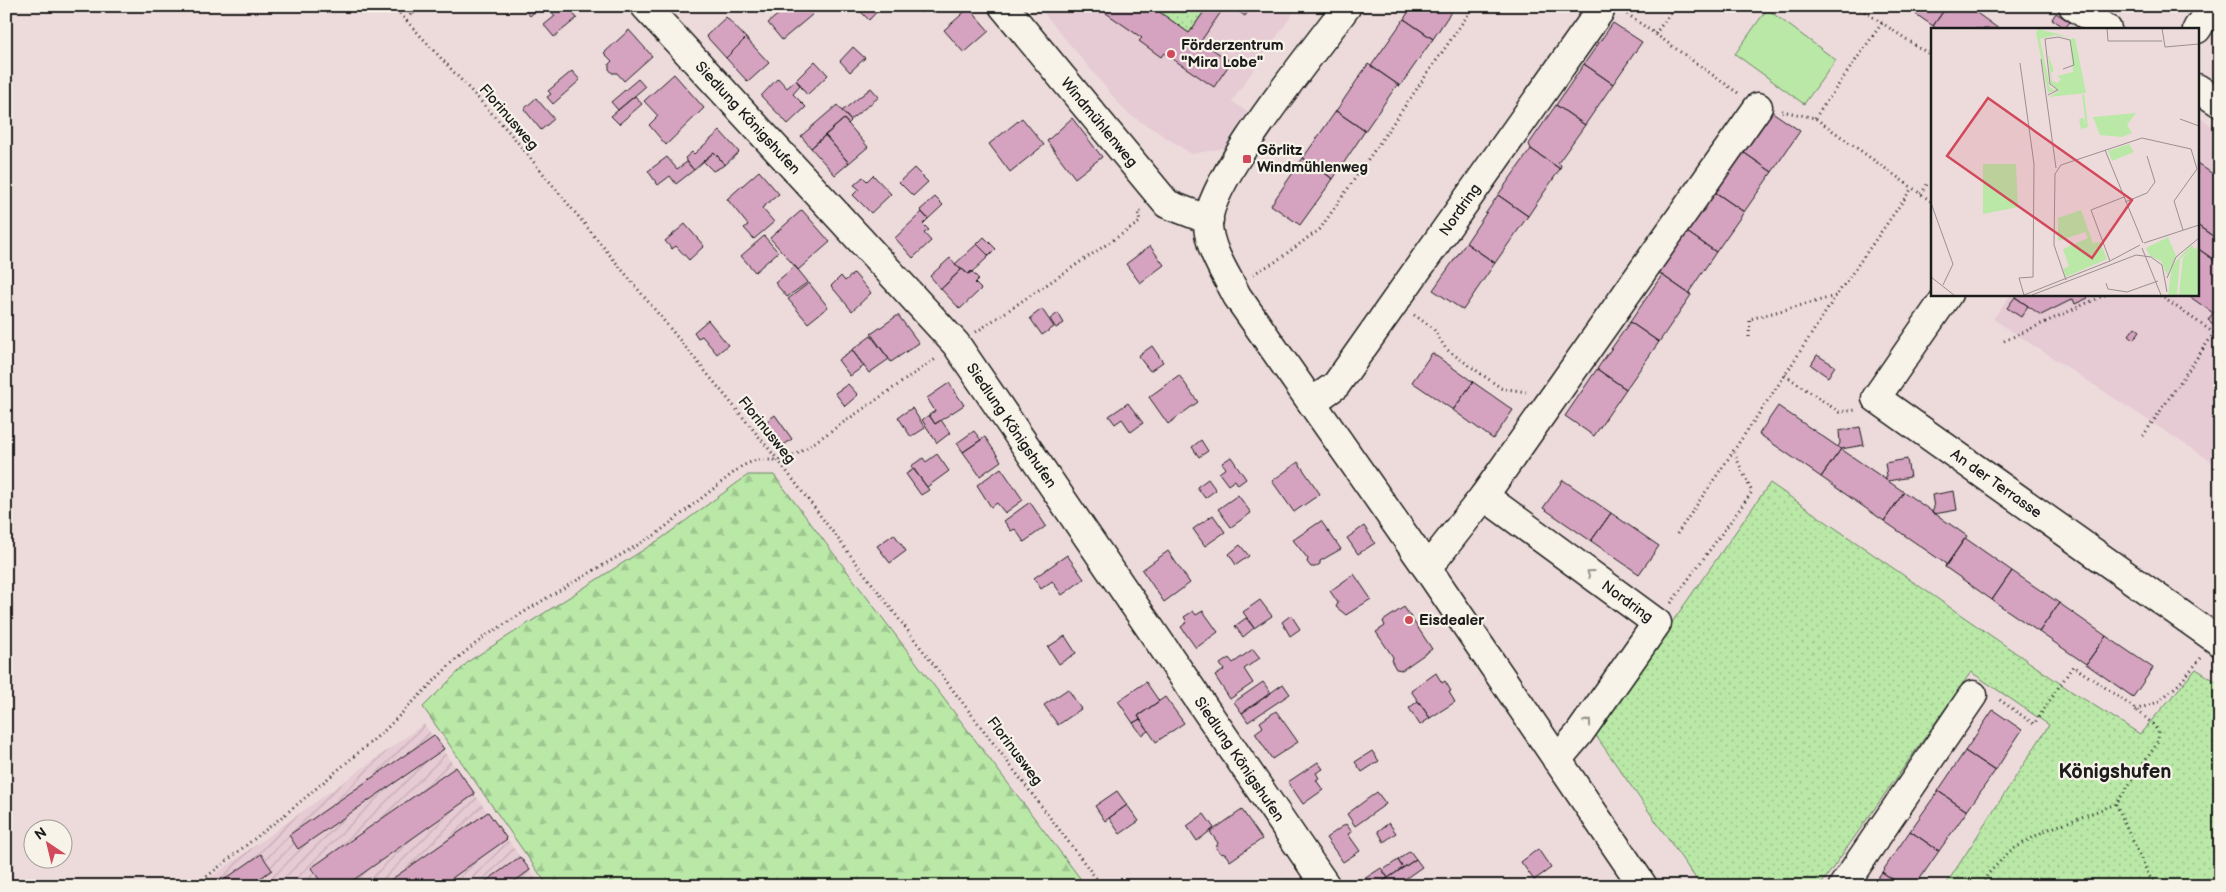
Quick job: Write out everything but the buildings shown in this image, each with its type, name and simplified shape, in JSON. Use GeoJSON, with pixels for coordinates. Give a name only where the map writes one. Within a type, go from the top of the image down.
{"type":"FeatureCollection","features":[{"type":"Feature","properties":{"kind":"street","name":"Siedlung Königshufen"},"geometry":{"type":"LineString","coordinates":[[645,6],[956,344],[1326,886]]}},
{"type":"Feature","properties":{"kind":"street","name":"Windmühlenweg"},"geometry":{"type":"LineString","coordinates":[[1003,6],[1167,204],[1209,220]]}},
{"type":"Feature","properties":{"kind":"street"},"geometry":{"type":"LineString","coordinates":[[1347,6],[1238,153],[1216,196],[1209,220],[1213,247],[1232,286],[1643,886]]}},
{"type":"Feature","properties":{"kind":"street"},"geometry":{"type":"LineString","coordinates":[[2073,6],[2106,28]]}},
{"type":"Feature","properties":{"kind":"street"},"geometry":{"type":"LineString","coordinates":[[2198,28],[2212,6]]}},
{"type":"Feature","properties":{"kind":"street","name":"Nordring"},"geometry":{"type":"LineString","coordinates":[[1312,402],[1336,385],[1600,11]]}},
{"type":"Feature","properties":{"kind":"street"},"geometry":{"type":"LineString","coordinates":[[2198,89],[2220,103]]}},
{"type":"Feature","properties":{"kind":"street"},"geometry":{"type":"LineString","coordinates":[[1424,565],[1437,556],[1484,496],[1758,107]]}},
{"type":"Feature","properties":{"kind":"street","name":"An der Terrasse"},"geometry":{"type":"LineString","coordinates":[[1947,295],[1876,398],[2220,642]]}},
{"type":"Feature","properties":{"kind":"street","name":"Nordring"},"geometry":{"type":"LineString","coordinates":[[1484,496],[1657,623],[1579,734],[1557,760]]}},
{"type":"Feature","properties":{"kind":"street"},"geometry":{"type":"LineString","coordinates":[[1843,886],[1974,695]]}},
{"type":"Feature","properties":{"kind":"path","name":"Florinusweg"},"geometry":{"type":"LineString","coordinates":[[393,6],[509,132],[778,460],[1102,886]]}},
{"type":"Feature","properties":{"kind":"path"},"geometry":{"type":"LineString","coordinates":[[1232,286],[1275,262],[1320,229],[1474,6]]}},
{"type":"Feature","properties":{"kind":"path"},"geometry":{"type":"LineString","coordinates":[[1655,34],[1676,6]]}},
{"type":"Feature","properties":{"kind":"path"},"geometry":{"type":"LineString","coordinates":[[1856,6],[1931,55]]}},
{"type":"Feature","properties":{"kind":"path"},"geometry":{"type":"LineString","coordinates":[[1816,118],[1882,23]]}},
{"type":"Feature","properties":{"kind":"path"},"geometry":{"type":"LineString","coordinates":[[1921,194],[1928,183]]}},
{"type":"Feature","properties":{"kind":"path"},"geometry":{"type":"LineString","coordinates":[[1677,534],[1786,375],[1836,296],[1912,188]]}},
{"type":"Feature","properties":{"kind":"path"},"geometry":{"type":"LineString","coordinates":[[2004,341],[2105,295]]}},
{"type":"Feature","properties":{"kind":"path"},"geometry":{"type":"LineString","coordinates":[[2159,295],[2214,333]]}},
{"type":"Feature","properties":{"kind":"path"},"geometry":{"type":"LineString","coordinates":[[1749,337],[1750,319],[1836,296]]}},
{"type":"Feature","properties":{"kind":"path"},"geometry":{"type":"LineString","coordinates":[[1395,301],[1433,328],[1446,349],[1501,388],[1525,391],[1549,403]]}},
{"type":"Feature","properties":{"kind":"path"},"geometry":{"type":"LineString","coordinates":[[2142,436],[2218,328]]}},
{"type":"Feature","properties":{"kind":"path"},"geometry":{"type":"LineString","coordinates":[[1786,375],[1839,412]]}},
{"type":"Feature","properties":{"kind":"path"},"geometry":{"type":"LineString","coordinates":[[1657,623],[1752,492],[1733,452]]}},
{"type":"Feature","properties":{"kind":"path"},"geometry":{"type":"LineString","coordinates":[[194,886],[293,808],[384,731],[454,661],[484,637],[655,535],[742,466],[756,460],[778,460]]}},
{"type":"Feature","properties":{"kind":"path"},"geometry":{"type":"LineString","coordinates":[[1974,695],[1986,692],[2034,724],[2073,666],[2134,710],[2158,731],[2156,745],[2116,804],[2044,831],[2010,851],[1987,875],[1983,886]]}},
{"type":"Feature","properties":{"kind":"path"},"geometry":{"type":"LineString","coordinates":[[2134,710],[2158,702],[2196,666]]}},
{"type":"Feature","properties":{"kind":"path"},"geometry":{"type":"LineString","coordinates":[[2116,804],[2149,876],[2159,886]]}},
{"type":"Feature","properties":{"kind":"shaded area","name":"Förderzentrum \"Mira Lobe\""},"geometry":{"type":"Polygon","coordinates":[[[1038,6],[1298,6],[1232,101],[1247,112],[1224,148],[1192,154],[1126,112],[1038,6]]]}},
{"type":"Feature","properties":{"kind":"shaded area"},"geometry":{"type":"Polygon","coordinates":[[[2198,117],[2220,131],[2220,467],[1993,319],[2010,295],[2198,295],[2198,117]]]}},
{"type":"Feature","properties":{"kind":"shaded area"},"geometry":{"type":"Polygon","coordinates":[[[424,724],[541,886],[199,886],[424,724]]]}},
{"type":"Feature","properties":{"kind":"green space"},"geometry":{"type":"Polygon","coordinates":[[[1151,6],[1208,6],[1189,33],[1151,6]]]}},
{"type":"Feature","properties":{"kind":"green space"},"geometry":{"type":"Polygon","coordinates":[[[1767,9],[1836,60],[1804,104],[1735,54],[1767,9]]]}},
{"type":"Feature","properties":{"kind":"green space"},"geometry":{"type":"Polygon","coordinates":[[[748,475],[774,475],[1086,886],[548,886],[423,707],[469,661],[662,538],[748,475]]]}},
{"type":"Feature","properties":{"kind":"green space"},"geometry":{"type":"Polygon","coordinates":[[[1770,483],[2071,691],[2140,734],[2196,669],[2220,684],[2220,886],[1945,886],[2049,725],[1971,672],[1820,886],[1701,886],[1594,733],[1770,483]]]}},
{"type":"Feature","properties":{"kind":"place","name":"Förderzentrum \"Mira Lobe\""},"geometry":{"type":"Point","coordinates":[1171,54]}},
{"type":"Feature","properties":{"kind":"place","name":"Görlitz Windmühlenweg"},"geometry":{"type":"Point","coordinates":[1247,159]}},
{"type":"Feature","properties":{"kind":"place","name":"Eisdealer"},"geometry":{"type":"Point","coordinates":[1409,620]}},
{"type":"Feature","properties":{"kind":"district","name":"Königshufen"},"geometry":{"type":"Point","coordinates":[2115,771]}}]}
